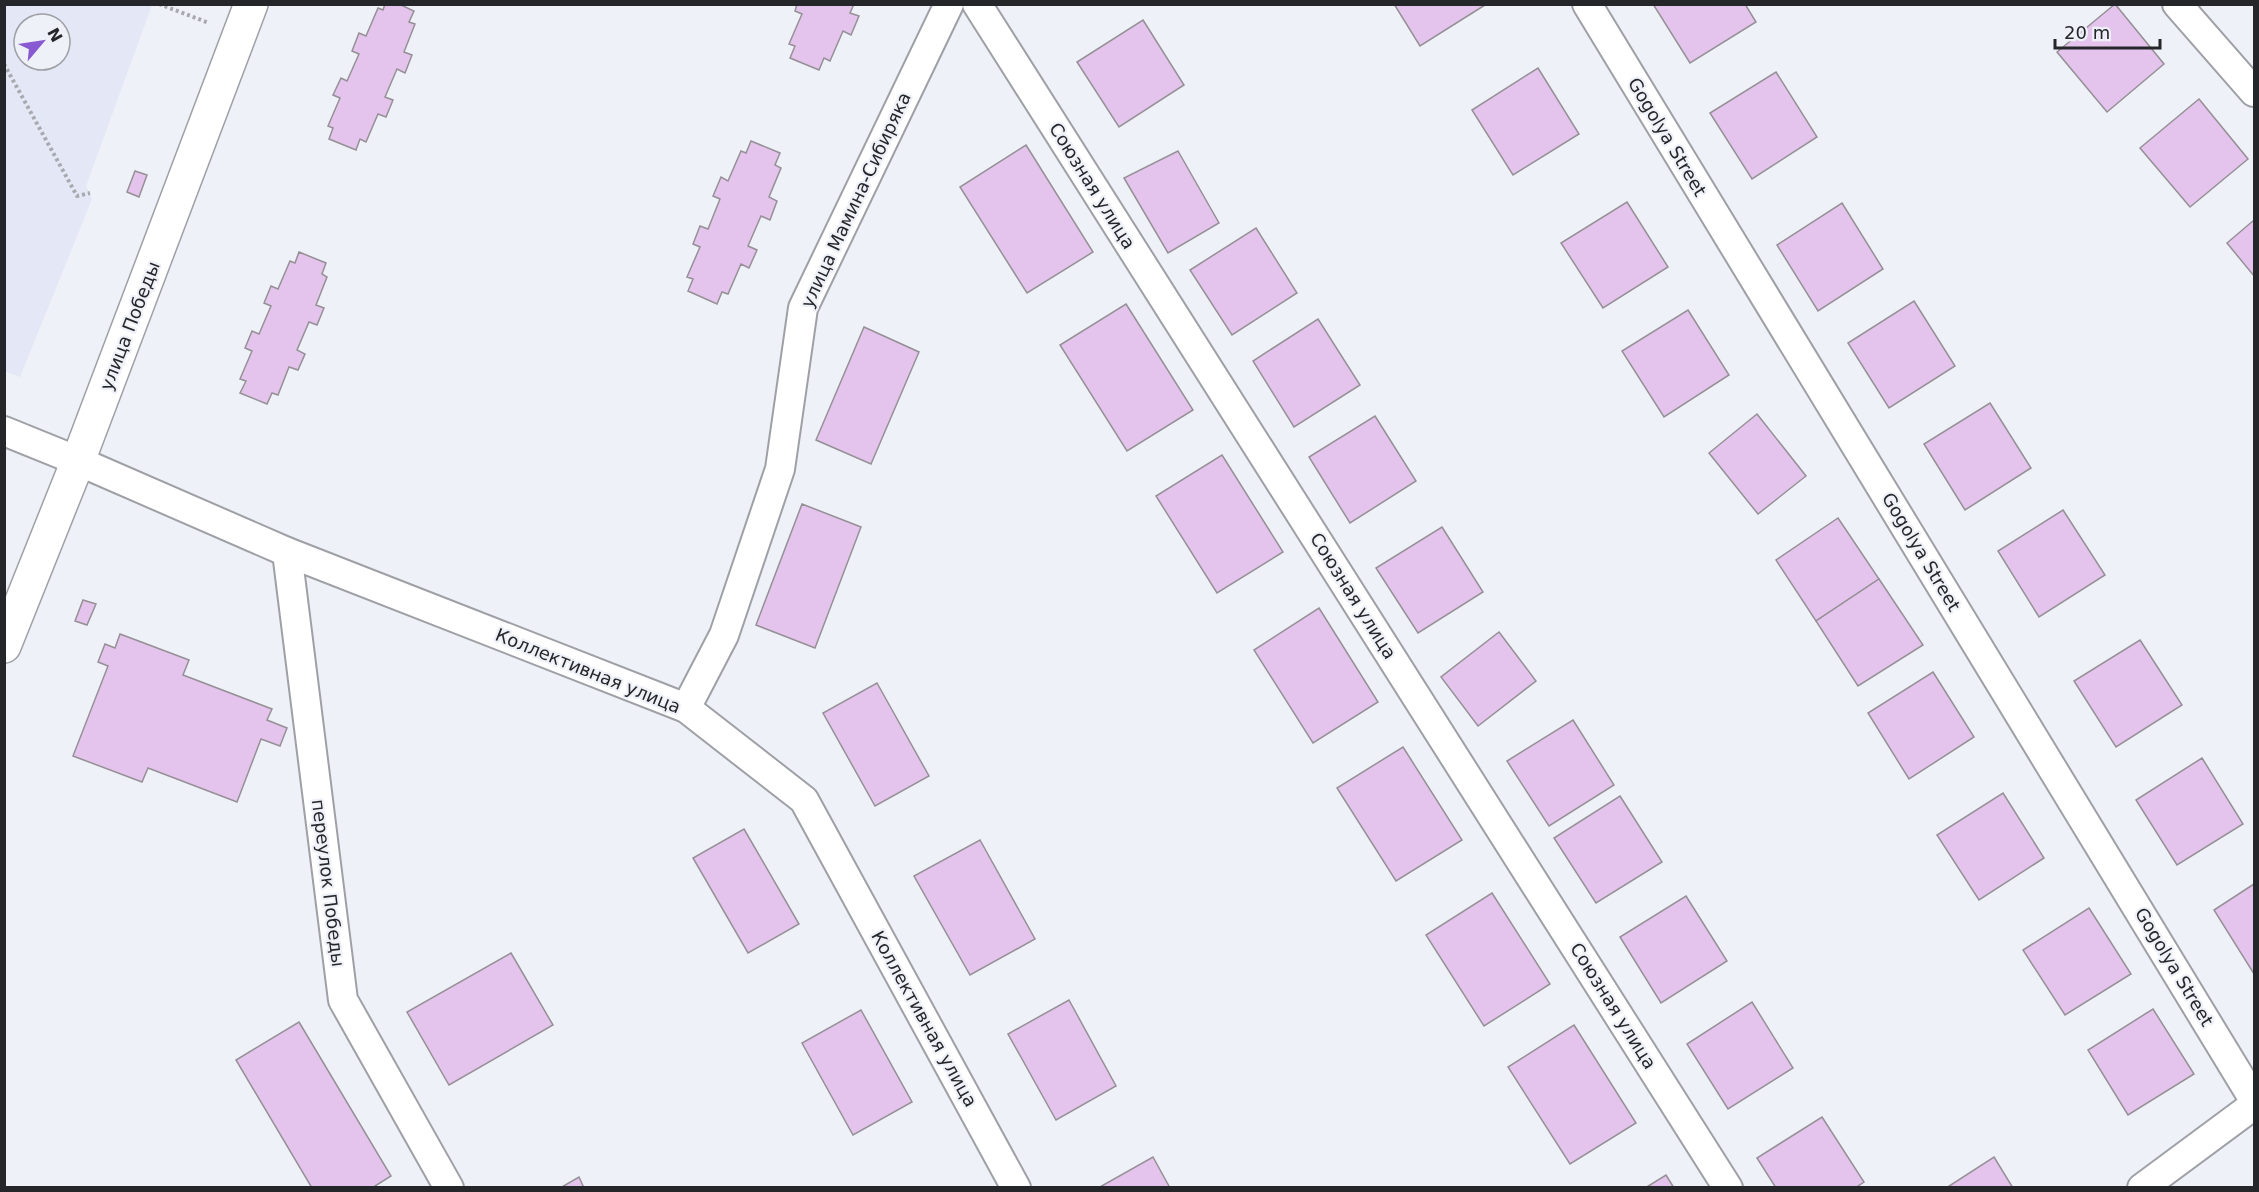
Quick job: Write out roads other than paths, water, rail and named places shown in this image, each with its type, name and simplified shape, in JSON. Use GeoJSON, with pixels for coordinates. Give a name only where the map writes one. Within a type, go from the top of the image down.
{"type":"FeatureCollection","features":[{"type":"Feature","properties":{"kind":"main road","name":"улица Победы"},"geometry":{"type":"LineString","coordinates":[[4,646],[78,461],[251,4]]}},
{"type":"Feature","properties":{"kind":"street","name":"улица Мамина-Сибиряка"},"geometry":{"type":"LineString","coordinates":[[686,708],[724,635],[780,469],[804,308],[949,4]]}},
{"type":"Feature","properties":{"kind":"street","name":"Союзная улица"},"geometry":{"type":"LineString","coordinates":[[977,4],[1728,1188]]}},
{"type":"Feature","properties":{"kind":"street","name":"Gogolya Street"},"geometry":{"type":"LineString","coordinates":[[1587,4],[2254,1100]]}},
{"type":"Feature","properties":{"kind":"street"},"geometry":{"type":"LineString","coordinates":[[2177,4],[2254,92]]}},
{"type":"Feature","properties":{"kind":"street","name":"Коллективная улица"},"geometry":{"type":"LineString","coordinates":[[4,431],[287,552],[686,708],[804,800],[1016,1188]]}},
{"type":"Feature","properties":{"kind":"street","name":"переулок Победы"},"geometry":{"type":"LineString","coordinates":[[287,552],[343,1000],[449,1188]]}},
{"type":"Feature","properties":{"kind":"street"},"geometry":{"type":"LineString","coordinates":[[2142,1188],[2254,1105]]}}]}
